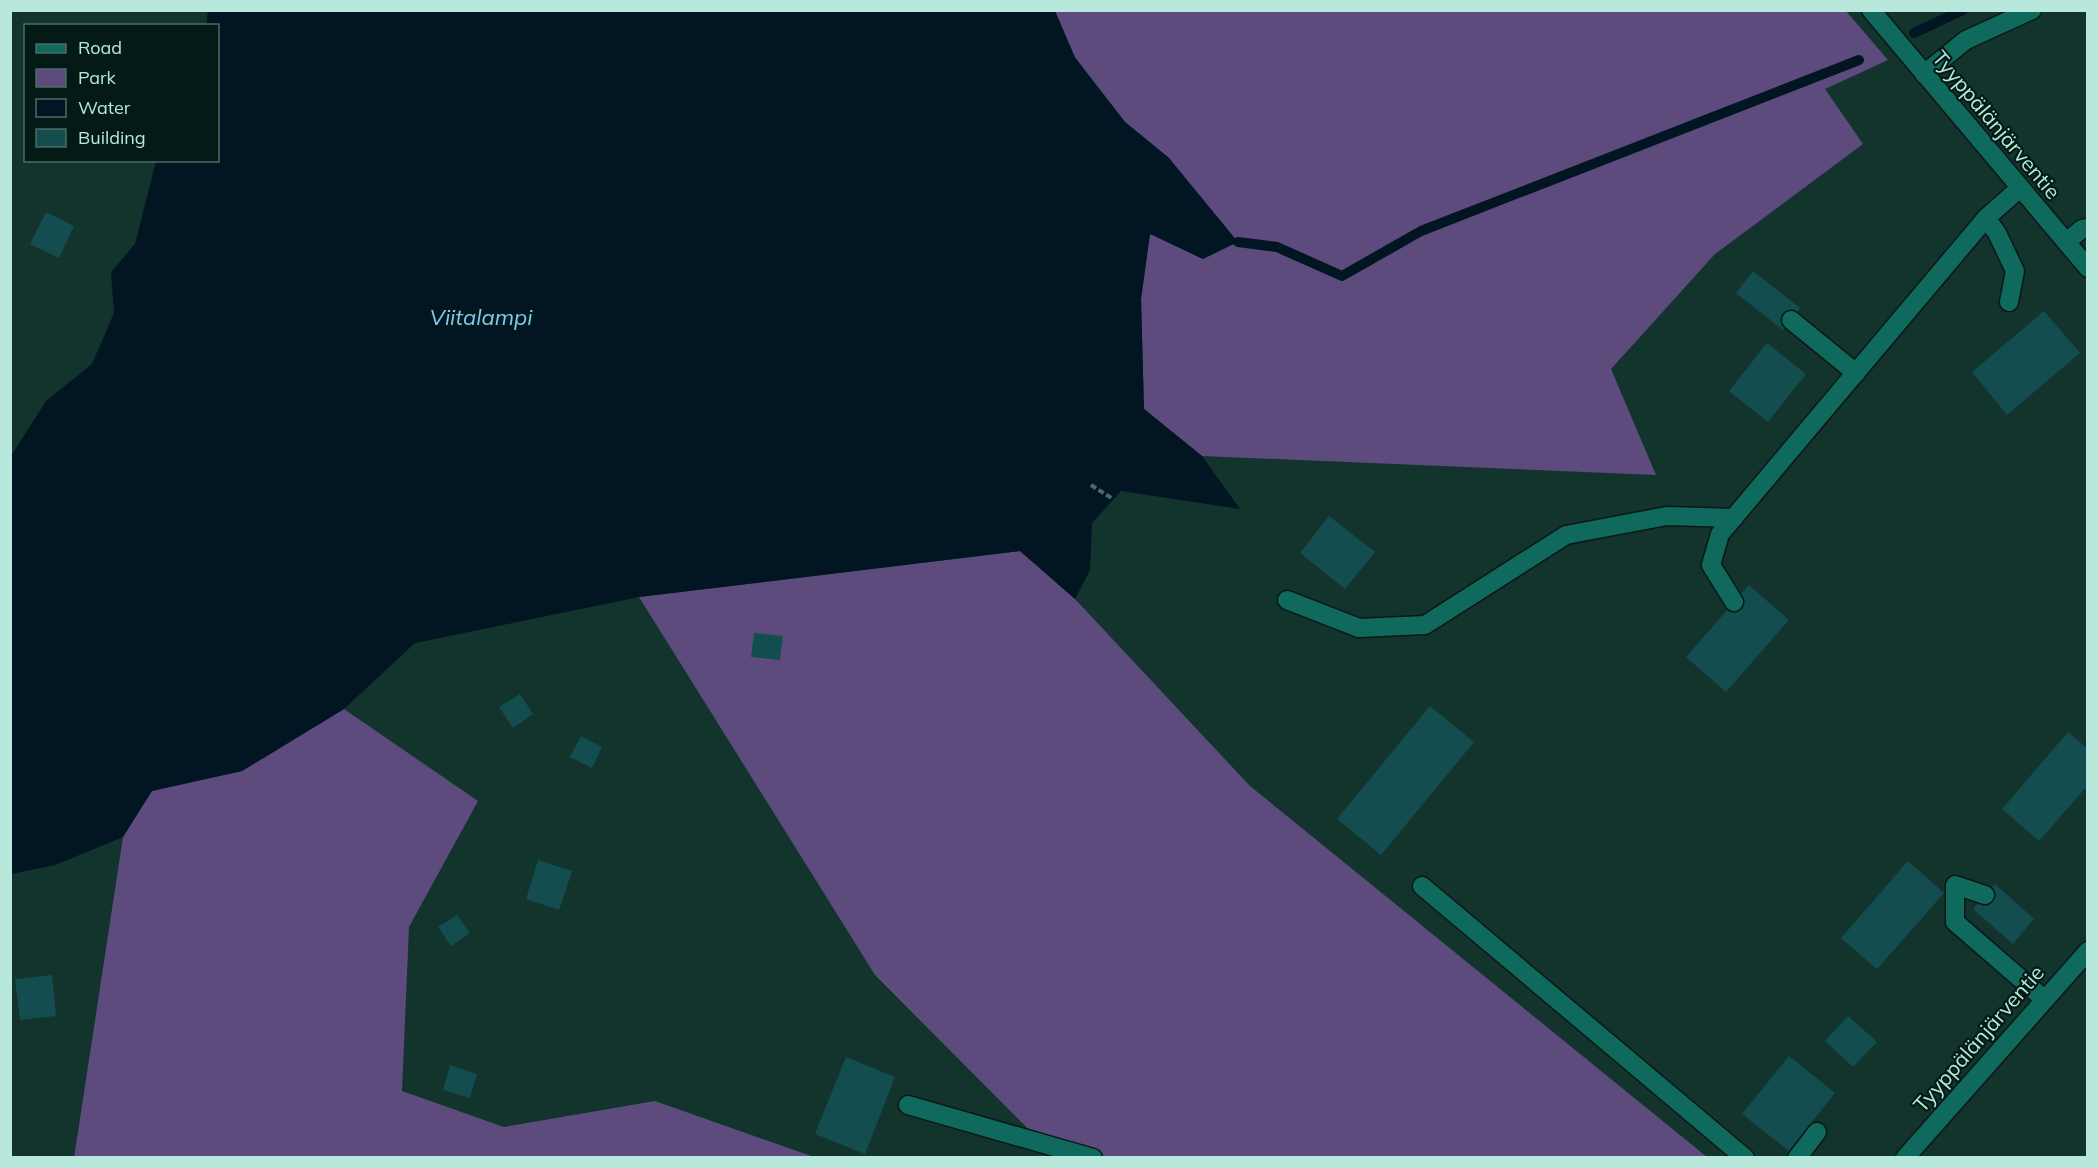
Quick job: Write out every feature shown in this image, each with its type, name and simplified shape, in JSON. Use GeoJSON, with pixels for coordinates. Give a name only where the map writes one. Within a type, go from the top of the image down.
{"type":"FeatureCollection","features":[{"type":"Feature","properties":{"kind":"street","name":"Tyyppälänjärventie"},"geometry":{"type":"LineString","coordinates":[[1871,10],[2088,268]]}},
{"type":"Feature","properties":{"kind":"street"},"geometry":{"type":"LineString","coordinates":[[1924,74],[1966,40],[2032,10]]}},
{"type":"Feature","properties":{"kind":"street"},"geometry":{"type":"LineString","coordinates":[[1734,602],[1711,565],[1720,534],[1986,218],[2020,188]]}},
{"type":"Feature","properties":{"kind":"street"},"geometry":{"type":"LineString","coordinates":[[1986,218],[1997,233],[2015,271],[2009,302]]}},
{"type":"Feature","properties":{"kind":"street"},"geometry":{"type":"LineString","coordinates":[[2066,242],[2082,229],[2088,228]]}},
{"type":"Feature","properties":{"kind":"street"},"geometry":{"type":"LineString","coordinates":[[1791,320],[1856,373]]}},
{"type":"Feature","properties":{"kind":"street"},"geometry":{"type":"LineString","coordinates":[[1287,600],[1359,628],[1425,625],[1566,535],[1667,516],[1734,518]]}},
{"type":"Feature","properties":{"kind":"street"},"geometry":{"type":"LineString","coordinates":[[1985,894],[1955,885],[1955,922],[2044,999]]}},
{"type":"Feature","properties":{"kind":"street"},"geometry":{"type":"LineString","coordinates":[[1422,886],[1745,1158]]}},
{"type":"Feature","properties":{"kind":"street","name":"Tyyppälänjärventie"},"geometry":{"type":"LineString","coordinates":[[1905,1158],[2088,951]]}},
{"type":"Feature","properties":{"kind":"street"},"geometry":{"type":"LineString","coordinates":[[908,1105],[1093,1158]]}},
{"type":"Feature","properties":{"kind":"street"},"geometry":{"type":"LineString","coordinates":[[1797,1158],[1818,1132]]}},
{"type":"Feature","properties":{"kind":"path"},"geometry":{"type":"LineString","coordinates":[[1091,485],[1113,499]]}},
{"type":"Feature","properties":{"kind":"green space"},"geometry":{"type":"Polygon","coordinates":[[[1055,11],[1846,11],[1888,60],[1825,89],[1863,144],[1715,254],[1611,369],[1656,475],[1202,456],[1144,409],[1141,299],[1150,233],[1203,259],[1169,158],[1125,122],[1075,57],[1055,11]]]}},
{"type":"Feature","properties":{"kind":"green space"},"geometry":{"type":"Polygon","coordinates":[[[1020,551],[1075,599],[1250,786],[1707,1157],[1056,1157],[875,975],[639,597],[1020,551]]]}},
{"type":"Feature","properties":{"kind":"green space"},"geometry":{"type":"Polygon","coordinates":[[[344,709],[478,801],[409,927],[402,1091],[504,1127],[655,1101],[814,1157],[74,1158],[123,837],[151,791],[242,771],[344,709]]]}},
{"type":"Feature","properties":{"kind":"water","name":"Viitalampi"},"geometry":{"type":"Polygon","coordinates":[[[208,11],[1055,11],[1075,58],[1125,122],[1169,158],[1238,242],[1203,259],[1150,234],[1141,299],[1144,409],[1202,456],[1240,509],[1121,491],[1092,523],[1090,570],[1075,599],[1020,551],[639,597],[415,643],[344,709],[242,771],[152,791],[123,837],[55,865],[11,874],[11,456],[46,401],[92,364],[114,313],[111,272],[135,244],[156,162],[219,162],[219,24],[206,24],[208,11]]]}},
{"type":"Feature","properties":{"kind":"building"},"geometry":{"type":"Polygon","coordinates":[[[46,212],[74,226],[59,258],[30,244],[46,212]]]}},
{"type":"Feature","properties":{"kind":"building"},"geometry":{"type":"Polygon","coordinates":[[[1753,271],[1800,308],[1783,330],[1736,293],[1753,271]]]}},
{"type":"Feature","properties":{"kind":"building"},"geometry":{"type":"Polygon","coordinates":[[[2044,311],[2080,353],[2007,415],[1972,372],[2044,311]]]}},
{"type":"Feature","properties":{"kind":"building"},"geometry":{"type":"Polygon","coordinates":[[[1767,343],[1806,374],[1768,422],[1729,391],[1767,343]]]}},
{"type":"Feature","properties":{"kind":"building"},"geometry":{"type":"Polygon","coordinates":[[[1329,516],[1375,552],[1345,589],[1300,553],[1329,516]]]}},
{"type":"Feature","properties":{"kind":"building"},"geometry":{"type":"Polygon","coordinates":[[[1749,585],[1789,620],[1726,692],[1686,657],[1749,585]]]}},
{"type":"Feature","properties":{"kind":"building"},"geometry":{"type":"Polygon","coordinates":[[[754,633],[783,636],[780,660],[751,657],[754,633]]]}},
{"type":"Feature","properties":{"kind":"building"},"geometry":{"type":"Polygon","coordinates":[[[520,694],[533,714],[513,728],[499,707],[520,694]]]}},
{"type":"Feature","properties":{"kind":"building"},"geometry":{"type":"Polygon","coordinates":[[[1430,706],[1474,742],[1381,855],[1337,819],[1430,706]]]}},
{"type":"Feature","properties":{"kind":"building"},"geometry":{"type":"Polygon","coordinates":[[[2068,732],[2088,749],[2088,785],[2039,841],[2002,809],[2068,732]]]}},
{"type":"Feature","properties":{"kind":"building"},"geometry":{"type":"Polygon","coordinates":[[[581,736],[602,747],[592,768],[570,757],[581,736]]]}},
{"type":"Feature","properties":{"kind":"building"},"geometry":{"type":"Polygon","coordinates":[[[538,860],[572,871],[559,910],[526,899],[538,860]]]}},
{"type":"Feature","properties":{"kind":"building"},"geometry":{"type":"Polygon","coordinates":[[[1908,861],[1944,893],[1877,969],[1841,938],[1908,861]]]}},
{"type":"Feature","properties":{"kind":"building"},"geometry":{"type":"Polygon","coordinates":[[[1995,884],[2034,919],[2013,944],[1973,909],[1995,884]]]}},
{"type":"Feature","properties":{"kind":"building"},"geometry":{"type":"Polygon","coordinates":[[[457,915],[470,933],[451,946],[438,927],[457,915]]]}},
{"type":"Feature","properties":{"kind":"building"},"geometry":{"type":"Polygon","coordinates":[[[52,975],[56,1016],[20,1020],[15,979],[52,975]]]}},
{"type":"Feature","properties":{"kind":"building"},"geometry":{"type":"Polygon","coordinates":[[[1848,1016],[1877,1042],[1853,1067],[1825,1041],[1848,1016]]]}},
{"type":"Feature","properties":{"kind":"building"},"geometry":{"type":"Polygon","coordinates":[[[1789,1056],[1835,1093],[1789,1151],[1742,1114],[1789,1056]]]}},
{"type":"Feature","properties":{"kind":"building"},"geometry":{"type":"Polygon","coordinates":[[[846,1057],[895,1077],[865,1154],[815,1134],[846,1057]]]}},
{"type":"Feature","properties":{"kind":"building"},"geometry":{"type":"Polygon","coordinates":[[[450,1065],[477,1074],[470,1098],[443,1090],[450,1065]]]}},
{"type":"Feature","properties":{"kind":"waterway"},"geometry":{"type":"LineString","coordinates":[[1914,33],[1963,10]]}},
{"type":"Feature","properties":{"kind":"waterway"},"geometry":{"type":"LineString","coordinates":[[1238,242],[1277,247],[1342,276],[1421,231],[1859,60]]}}]}
